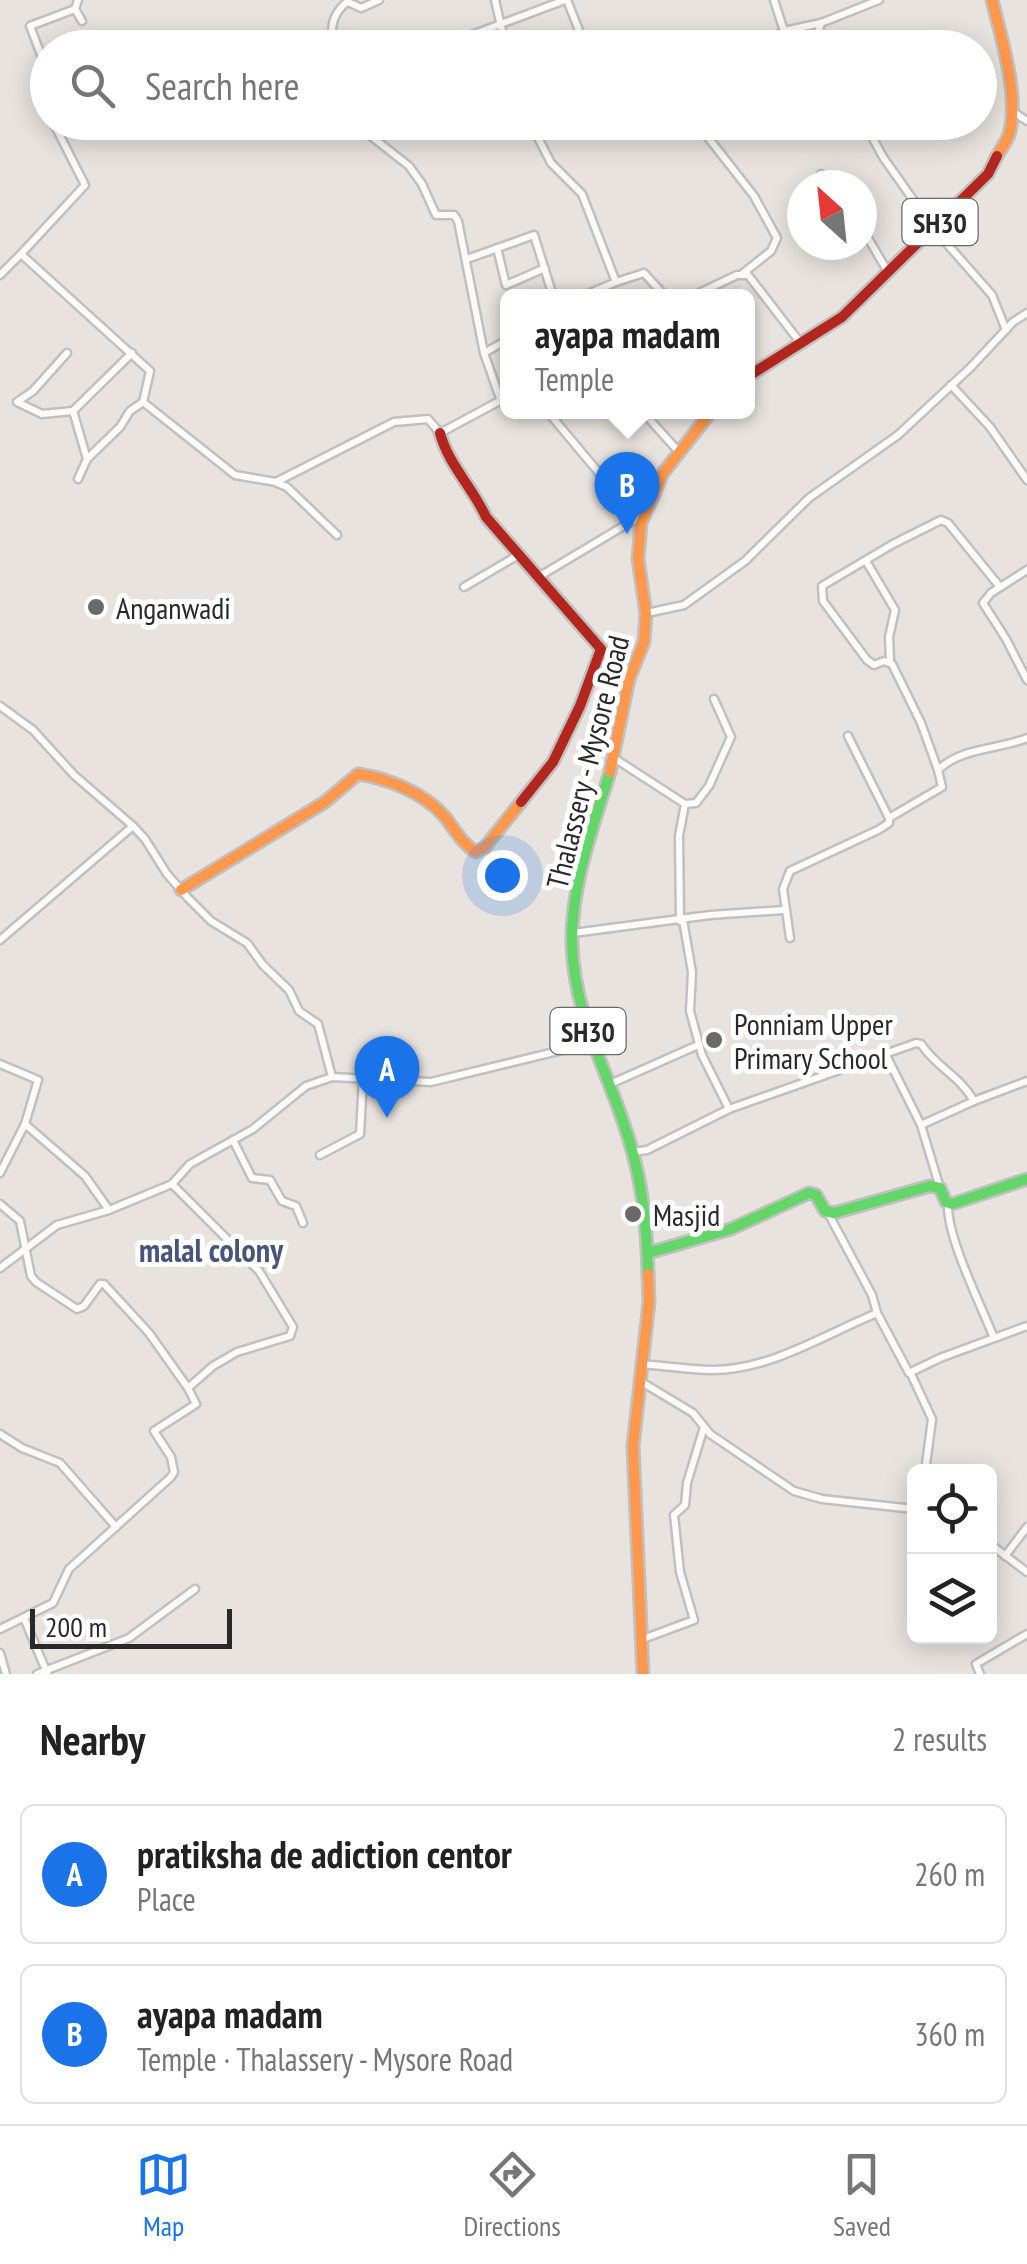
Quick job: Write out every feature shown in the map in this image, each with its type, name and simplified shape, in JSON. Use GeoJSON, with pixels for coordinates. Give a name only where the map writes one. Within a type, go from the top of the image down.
{"type":"FeatureCollection","features":[{"type":"Feature","properties":{"kind":"main road","name":"SH30"},"geometry":{"type":"LineString","coordinates":[[755,372],[842,317],[988,174],[1009,134],[1012,110],[1007,60],[992,0]]}},
{"type":"Feature","properties":{"kind":"main road","name":"Thalassery - Mysore Road"},"geometry":{"type":"LineString","coordinates":[[643,1674],[633,1446],[649,1302],[647,1224],[633,1152],[591,1043],[577,992],[573,933],[581,867],[614,758],[629,680],[644,642],[646,614],[638,558],[639,520],[663,473],[705,419]]}},
{"type":"Feature","properties":{"kind":"main road"},"geometry":{"type":"LineString","coordinates":[[181,890],[325,802],[358,774],[382,780],[437,808],[471,852],[485,848],[554,762],[580,706],[600,652],[599,645],[486,517],[475,493],[444,449],[440,433]]}},
{"type":"Feature","properties":{"kind":"main road"},"geometry":{"type":"LineString","coordinates":[[648,1253],[726,1230],[809,1192],[816,1195],[828,1213],[930,1186],[940,1188],[948,1203],[1027,1179]]}},
{"type":"Feature","properties":{"kind":"street"},"geometry":{"type":"LineString","coordinates":[[78,0],[75,10],[82,21]]}},
{"type":"Feature","properties":{"kind":"street"},"geometry":{"type":"LineString","coordinates":[[331,30],[332,20],[347,1],[360,8],[379,0]]}},
{"type":"Feature","properties":{"kind":"street"},"geometry":{"type":"LineString","coordinates":[[495,0],[500,30]]}},
{"type":"Feature","properties":{"kind":"street"},"geometry":{"type":"LineString","coordinates":[[482,30],[566,0],[578,30]]}},
{"type":"Feature","properties":{"kind":"street"},"geometry":{"type":"LineString","coordinates":[[774,0],[784,30]]}},
{"type":"Feature","properties":{"kind":"street"},"geometry":{"type":"LineString","coordinates":[[789,30],[821,23],[880,0]]}},
{"type":"Feature","properties":{"kind":"street"},"geometry":{"type":"LineString","coordinates":[[32,30],[30,26],[75,10]]}},
{"type":"Feature","properties":{"kind":"street"},"geometry":{"type":"LineString","coordinates":[[819,30],[821,23]]}},
{"type":"Feature","properties":{"kind":"street"},"geometry":{"type":"LineString","coordinates":[[1012,110],[1027,121]]}},
{"type":"Feature","properties":{"kind":"street"},"geometry":{"type":"LineString","coordinates":[[0,275],[86,184],[63,140]]}},
{"type":"Feature","properties":{"kind":"street"},"geometry":{"type":"LineString","coordinates":[[376,140],[409,166],[436,215],[454,215],[458,221],[484,353],[500,390]]}},
{"type":"Feature","properties":{"kind":"street"},"geometry":{"type":"LineString","coordinates":[[539,140],[550,163],[582,194],[616,282]]}},
{"type":"Feature","properties":{"kind":"street"},"geometry":{"type":"LineString","coordinates":[[709,289],[742,274],[771,251],[777,238],[754,196],[710,140]]}},
{"type":"Feature","properties":{"kind":"street"},"geometry":{"type":"LineString","coordinates":[[874,140],[933,228],[986,286],[1006,330]]}},
{"type":"Feature","properties":{"kind":"street"},"geometry":{"type":"LineString","coordinates":[[467,259],[534,235],[551,289]]}},
{"type":"Feature","properties":{"kind":"street"},"geometry":{"type":"LineString","coordinates":[[497,248],[506,285],[545,268]]}},
{"type":"Feature","properties":{"kind":"street"},"geometry":{"type":"LineString","coordinates":[[877,253],[888,272]]}},
{"type":"Feature","properties":{"kind":"street"},"geometry":{"type":"LineString","coordinates":[[22,254],[150,371],[143,402],[130,410],[120,428],[87,459],[78,479]]}},
{"type":"Feature","properties":{"kind":"street"},"geometry":{"type":"LineString","coordinates":[[600,289],[644,272],[659,289]]}},
{"type":"Feature","properties":{"kind":"street"},"geometry":{"type":"LineString","coordinates":[[742,274],[754,282],[800,342]]}},
{"type":"Feature","properties":{"kind":"street"},"geometry":{"type":"LineString","coordinates":[[646,614],[684,605],[746,560],[808,498],[898,435],[1027,313]]}},
{"type":"Feature","properties":{"kind":"street"},"geometry":{"type":"LineString","coordinates":[[484,353],[500,344]]}},
{"type":"Feature","properties":{"kind":"street"},"geometry":{"type":"LineString","coordinates":[[67,353],[33,391],[17,402],[42,414],[73,411],[132,353]]}},
{"type":"Feature","properties":{"kind":"street"},"geometry":{"type":"LineString","coordinates":[[950,385],[990,427],[1027,480]]}},
{"type":"Feature","properties":{"kind":"street"},"geometry":{"type":"LineString","coordinates":[[276,482],[394,422],[428,419],[440,433],[500,401]]}},
{"type":"Feature","properties":{"kind":"street"},"geometry":{"type":"LineString","coordinates":[[143,402],[235,476],[287,486],[337,535]]}},
{"type":"Feature","properties":{"kind":"street"},"geometry":{"type":"LineString","coordinates":[[73,411],[87,459]]}},
{"type":"Feature","properties":{"kind":"street"},"geometry":{"type":"LineString","coordinates":[[540,576],[639,520],[554,419]]}},
{"type":"Feature","properties":{"kind":"street"},"geometry":{"type":"LineString","coordinates":[[649,419],[678,452]]}},
{"type":"Feature","properties":{"kind":"street"},"geometry":{"type":"LineString","coordinates":[[890,661],[874,665],[867,660],[832,616],[820,592],[828,582],[941,520],[948,522],[1000,586]]}},
{"type":"Feature","properties":{"kind":"street"},"geometry":{"type":"LineString","coordinates":[[464,587],[520,554]]}},
{"type":"Feature","properties":{"kind":"street"},"geometry":{"type":"LineString","coordinates":[[790,938],[783,889],[790,872],[878,830],[890,818],[942,787],[921,723],[890,661],[895,610],[866,561]]}},
{"type":"Feature","properties":{"kind":"street"},"geometry":{"type":"LineString","coordinates":[[1027,570],[1000,586],[983,603],[1027,680]]}},
{"type":"Feature","properties":{"kind":"street"},"geometry":{"type":"LineString","coordinates":[[614,758],[684,804],[696,803],[710,786],[731,738],[714,698]]}},
{"type":"Feature","properties":{"kind":"street"},"geometry":{"type":"LineString","coordinates":[[0,706],[33,730],[74,775],[132,826],[181,890],[211,921],[247,944],[262,965],[290,990],[299,1010],[318,1024],[332,1077]]}},
{"type":"Feature","properties":{"kind":"street"},"geometry":{"type":"LineString","coordinates":[[848,736],[890,818]]}},
{"type":"Feature","properties":{"kind":"street"},"geometry":{"type":"LineString","coordinates":[[938,770],[960,754],[1027,738]]}},
{"type":"Feature","properties":{"kind":"street"},"geometry":{"type":"LineString","coordinates":[[684,804],[679,836],[681,921],[692,972],[690,1010],[698,1045],[729,1109]]}},
{"type":"Feature","properties":{"kind":"street"},"geometry":{"type":"LineString","coordinates":[[0,940],[132,826]]}},
{"type":"Feature","properties":{"kind":"street"},"geometry":{"type":"LineString","coordinates":[[573,933],[784,910]]}},
{"type":"Feature","properties":{"kind":"street"},"geometry":{"type":"LineString","coordinates":[[0,1268],[68,1220],[109,1210],[172,1184],[190,1164],[254,1129],[306,1086],[332,1077],[431,1082],[591,1043]]}},
{"type":"Feature","properties":{"kind":"street"},"geometry":{"type":"LineString","coordinates":[[633,1152],[647,1150],[729,1109],[884,1052],[921,1044],[935,1062],[960,1080],[974,1102]]}},
{"type":"Feature","properties":{"kind":"street"},"geometry":{"type":"LineString","coordinates":[[607,1086],[698,1045]]}},
{"type":"Feature","properties":{"kind":"street"},"geometry":{"type":"LineString","coordinates":[[884,1052],[921,1125],[940,1188]]}},
{"type":"Feature","properties":{"kind":"street"},"geometry":{"type":"LineString","coordinates":[[0,1064],[38,1080],[25,1124],[0,1173]]}},
{"type":"Feature","properties":{"kind":"street"},"geometry":{"type":"LineString","coordinates":[[320,1155],[360,1134],[362,1078]]}},
{"type":"Feature","properties":{"kind":"street"},"geometry":{"type":"LineString","coordinates":[[921,1125],[1027,1080]]}},
{"type":"Feature","properties":{"kind":"street"},"geometry":{"type":"LineString","coordinates":[[25,1124],[85,1176],[109,1210]]}},
{"type":"Feature","properties":{"kind":"street"},"geometry":{"type":"LineString","coordinates":[[233,1140],[252,1178],[270,1180],[282,1201],[296,1206],[303,1223]]}},
{"type":"Feature","properties":{"kind":"street"},"geometry":{"type":"LineString","coordinates":[[172,1184],[259,1271],[292,1327],[290,1336],[237,1352],[188,1388]]}},
{"type":"Feature","properties":{"kind":"street"},"geometry":{"type":"LineString","coordinates":[[948,1203],[954,1237],[994,1338]]}},
{"type":"Feature","properties":{"kind":"street"},"geometry":{"type":"LineString","coordinates":[[0,1204],[20,1220],[36,1282],[74,1308],[84,1306],[104,1284],[149,1334],[196,1404],[154,1430],[171,1457],[174,1472],[69,1569],[53,1602],[0,1629]]}},
{"type":"Feature","properties":{"kind":"street"},"geometry":{"type":"LineString","coordinates":[[828,1213],[930,1409],[926,1464]]}},
{"type":"Feature","properties":{"kind":"street"},"geometry":{"type":"LineString","coordinates":[[642,1364],[712,1370],[736,1368],[804,1345],[877,1313]]}},
{"type":"Feature","properties":{"kind":"street"},"geometry":{"type":"LineString","coordinates":[[911,1374],[940,1358],[1027,1326]]}},
{"type":"Feature","properties":{"kind":"street"},"geometry":{"type":"LineString","coordinates":[[640,1380],[684,1407],[724,1444],[807,1497],[907,1508]]}},
{"type":"Feature","properties":{"kind":"street"},"geometry":{"type":"LineString","coordinates":[[640,1639],[694,1620],[680,1572],[674,1514],[684,1505],[704,1426]]}},
{"type":"Feature","properties":{"kind":"street"},"geometry":{"type":"LineString","coordinates":[[0,1434],[22,1448],[60,1463],[116,1527]]}},
{"type":"Feature","properties":{"kind":"street"},"geometry":{"type":"LineString","coordinates":[[1005,1556],[1027,1528]]}},
{"type":"Feature","properties":{"kind":"street"},"geometry":{"type":"LineString","coordinates":[[997,1550],[1027,1572]]}},
{"type":"Feature","properties":{"kind":"street"},"geometry":{"type":"LineString","coordinates":[[36,1674],[129,1638],[195,1589]]}},
{"type":"Feature","properties":{"kind":"street"},"geometry":{"type":"LineString","coordinates":[[24,1618],[47,1672]]}},
{"type":"Feature","properties":{"kind":"street"},"geometry":{"type":"LineString","coordinates":[[980,1674],[976,1664],[1027,1634]]}},
{"type":"Feature","properties":{"kind":"street"},"geometry":{"type":"LineString","coordinates":[[0,1652],[6,1674]]}},
{"type":"Feature","properties":{"kind":"traffic: fast"},"geometry":{"type":"LineString","coordinates":[[610,772],[579,878],[573,921],[574,972],[587,1025],[637,1169],[648,1274]]}},
{"type":"Feature","properties":{"kind":"traffic: fast"},"geometry":{"type":"LineString","coordinates":[[648,1253],[731,1229],[809,1193],[816,1195],[825,1211],[834,1213],[930,1186],[940,1188],[946,1202],[952,1204],[1027,1179]]}},
{"type":"Feature","properties":{"kind":"traffic: slow"},"geometry":{"type":"LineString","coordinates":[[992,0],[1012,103],[1009,135],[997,156]]}},
{"type":"Feature","properties":{"kind":"traffic: slow"},"geometry":{"type":"LineString","coordinates":[[610,772],[629,679],[644,642],[646,614],[638,559],[641,523],[663,473],[705,419]]}},
{"type":"Feature","properties":{"kind":"traffic: slow"},"geometry":{"type":"LineString","coordinates":[[181,890],[325,802],[358,774],[393,783],[426,800],[476,852],[485,847],[521,802]]}},
{"type":"Feature","properties":{"kind":"traffic: slow"},"geometry":{"type":"LineString","coordinates":[[643,1674],[633,1446],[649,1302],[648,1274]]}},
{"type":"Feature","properties":{"kind":"traffic: jam"},"geometry":{"type":"LineString","coordinates":[[755,372],[842,317],[988,174],[997,156]]}},
{"type":"Feature","properties":{"kind":"traffic: jam"},"geometry":{"type":"LineString","coordinates":[[440,433],[486,517],[601,649],[553,762],[521,802]]}},
{"type":"Feature","properties":{"kind":"place","name":"ayapa madam"},"geometry":{"type":"Point","coordinates":[627,534]}},
{"type":"Feature","properties":{"kind":"place","name":"Anganwadi"},"geometry":{"type":"Point","coordinates":[96,607]}},
{"type":"Feature","properties":{"kind":"place","name":"Ponniam Upper Primary School"},"geometry":{"type":"Point","coordinates":[714,1040]}},
{"type":"Feature","properties":{"kind":"place","name":"pratiksha de adiction centor"},"geometry":{"type":"Point","coordinates":[387,1118]}},
{"type":"Feature","properties":{"kind":"place","name":"Masjid"},"geometry":{"type":"Point","coordinates":[633,1214]}},
{"type":"Feature","properties":{"kind":"district","name":"malal colony"},"geometry":{"type":"Point","coordinates":[211,1250]}}]}
